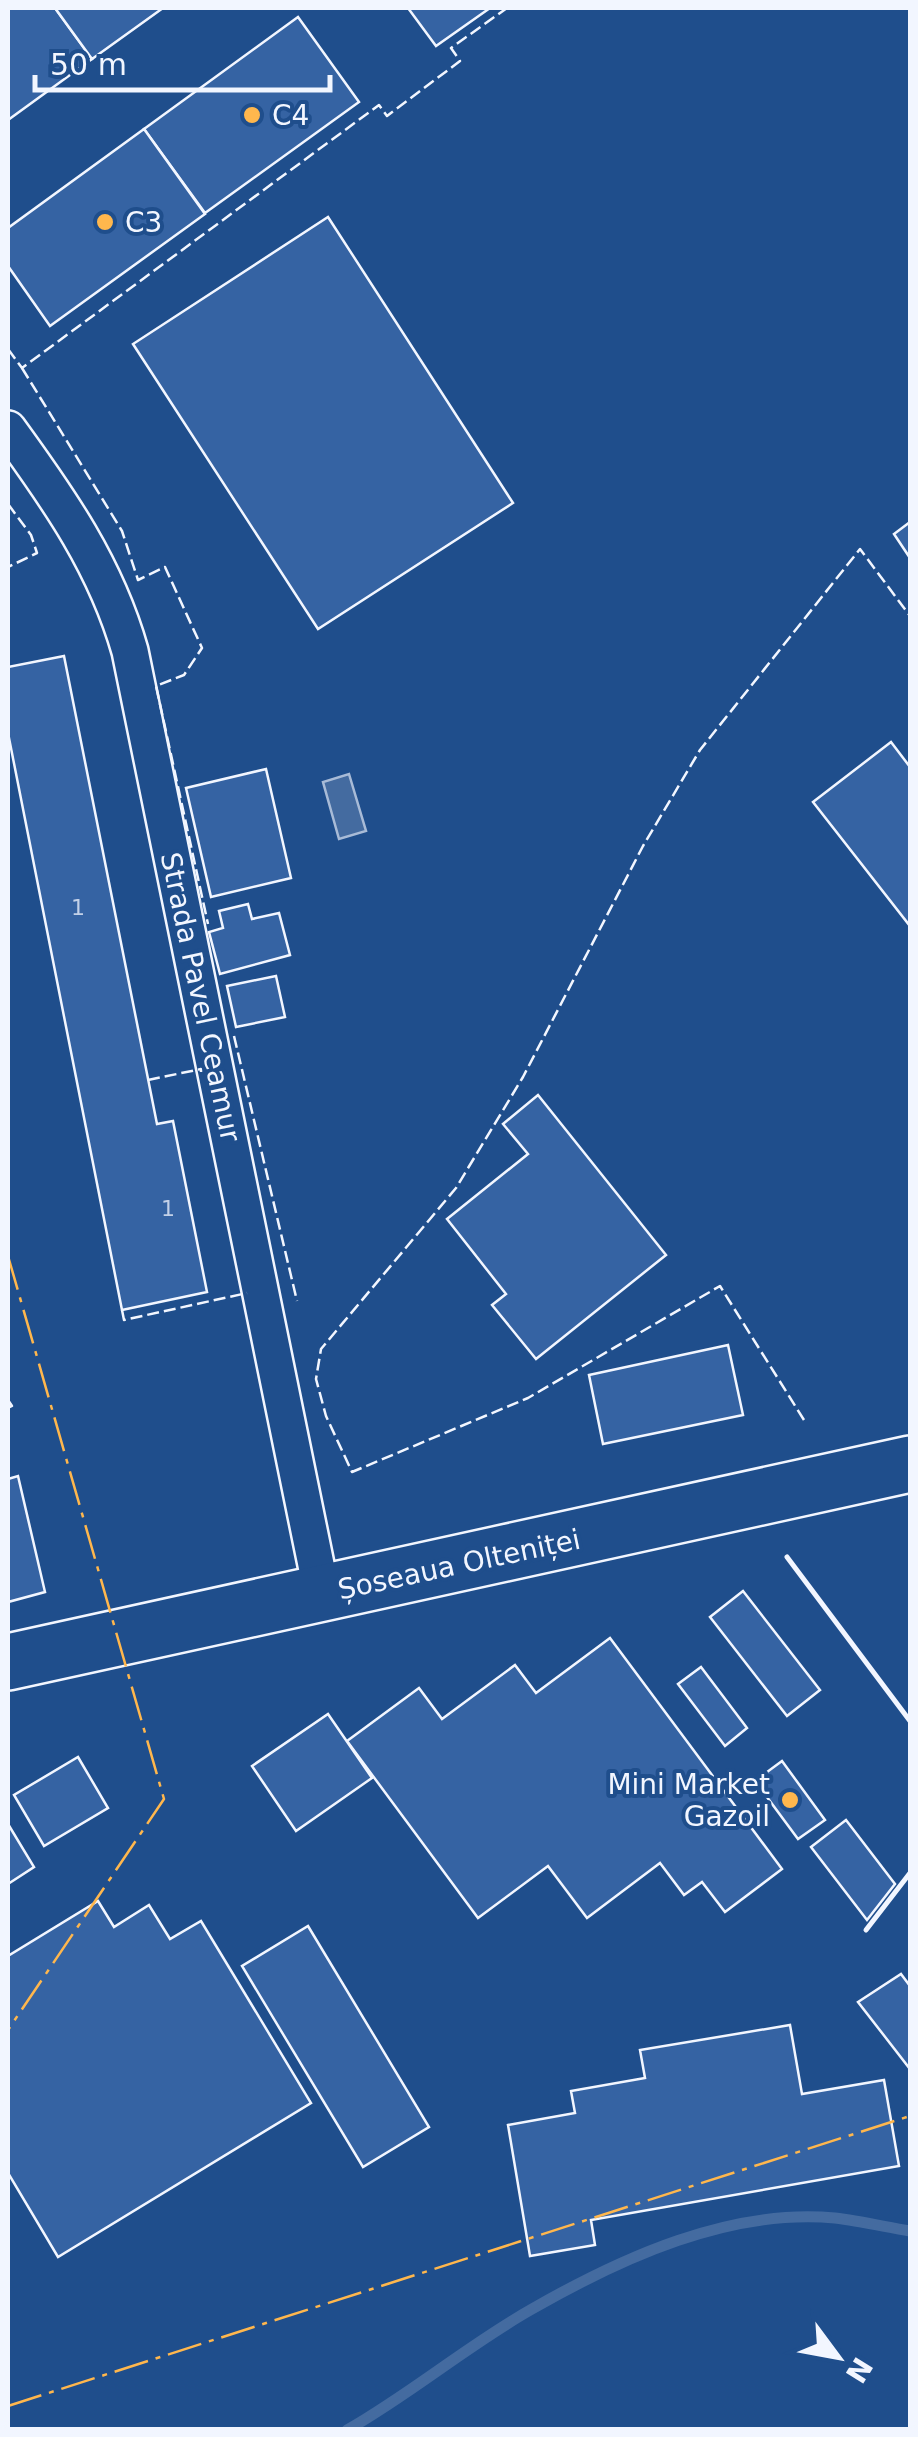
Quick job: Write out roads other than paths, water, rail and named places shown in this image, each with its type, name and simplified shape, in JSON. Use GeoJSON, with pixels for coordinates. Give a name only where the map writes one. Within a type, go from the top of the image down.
{"type":"FeatureCollection","features":[{"type":"Feature","properties":{"kind":"main road","name":"Șoseaua Olteniței"},"geometry":{"type":"LineString","coordinates":[[8,1662],[910,1464]]}},
{"type":"Feature","properties":{"kind":"street","name":"Strada Pavel Ceamur"},"geometry":{"type":"LineString","coordinates":[[8,429],[80,530],[105,578],[126,638],[322,1594]]}},
{"type":"Feature","properties":{"kind":"water"},"geometry":{"type":"Polygon","coordinates":[[[349,774],[366,831],[339,839],[323,782],[349,774]]]}},
{"type":"Feature","properties":{"kind":"waterway"},"geometry":{"type":"LineString","coordinates":[[347,2430],[532,2309],[602,2272],[678,2241],[716,2229],[795,2217],[835,2218],[910,2231]]}},
{"type":"Feature","properties":{"kind":"place","name":"C4"},"geometry":{"type":"Point","coordinates":[252,115]}},
{"type":"Feature","properties":{"kind":"place","name":"C3"},"geometry":{"type":"Point","coordinates":[105,222]}},
{"type":"Feature","properties":{"kind":"place","name":"Mini Market Gazoil"},"geometry":{"type":"Point","coordinates":[790,1800]}}]}
